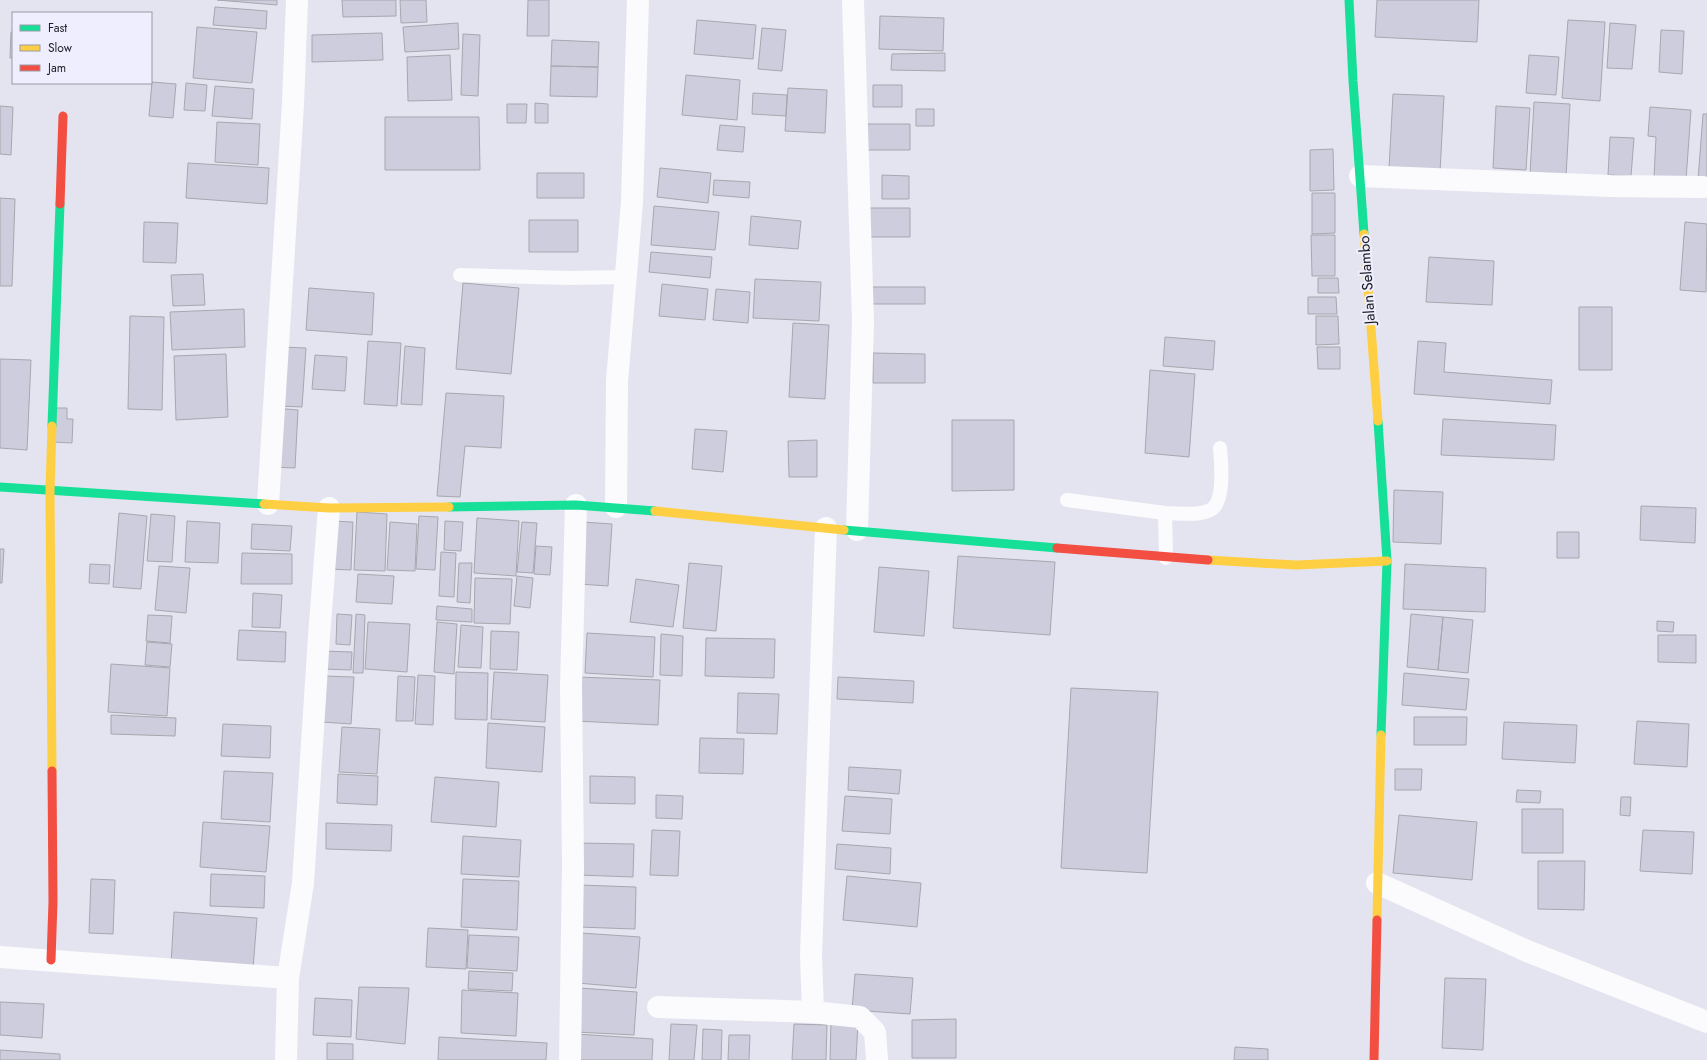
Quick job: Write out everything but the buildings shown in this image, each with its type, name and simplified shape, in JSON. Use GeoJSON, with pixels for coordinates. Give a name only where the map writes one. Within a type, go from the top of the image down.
{"type":"FeatureCollection","features":[{"type":"Feature","properties":{"kind":"street"},"geometry":{"type":"LineString","coordinates":[[268,504],[293,104],[297,0]]}},
{"type":"Feature","properties":{"kind":"street"},"geometry":{"type":"LineString","coordinates":[[616,507],[617,382],[632,202],[638,0]]}},
{"type":"Feature","properties":{"kind":"street"},"geometry":{"type":"LineString","coordinates":[[853,0],[863,321],[857,530]]}},
{"type":"Feature","properties":{"kind":"street","name":"Jalan Selambo"},"geometry":{"type":"LineString","coordinates":[[1349,0],[1353,81],[1387,560],[1377,884],[1374,1060]]}},
{"type":"Feature","properties":{"kind":"street"},"geometry":{"type":"LineString","coordinates":[[51,960],[53,894],[50,490],[63,116]]}},
{"type":"Feature","properties":{"kind":"street"},"geometry":{"type":"LineString","coordinates":[[1360,176],[1610,186],[1703,187]]}},
{"type":"Feature","properties":{"kind":"street"},"geometry":{"type":"LineString","coordinates":[[0,487],[329,508],[576,505],[616,507],[826,528],[1166,558],[1296,565],[1387,560]]}},
{"type":"Feature","properties":{"kind":"street"},"geometry":{"type":"LineString","coordinates":[[570,1060],[573,866],[571,686],[576,505]]}},
{"type":"Feature","properties":{"kind":"street"},"geometry":{"type":"LineString","coordinates":[[286,1060],[288,978],[303,883],[329,508]]}},
{"type":"Feature","properties":{"kind":"street"},"geometry":{"type":"LineString","coordinates":[[813,1012],[811,955],[826,528]]}},
{"type":"Feature","properties":{"kind":"street"},"geometry":{"type":"LineString","coordinates":[[1377,884],[1527,951],[1707,1022]]}},
{"type":"Feature","properties":{"kind":"street"},"geometry":{"type":"LineString","coordinates":[[0,957],[288,978]]}},
{"type":"Feature","properties":{"kind":"street"},"geometry":{"type":"LineString","coordinates":[[658,1007],[813,1012],[860,1017],[875,1032],[877,1060]]}},
{"type":"Feature","properties":{"kind":"lane"},"geometry":{"type":"LineString","coordinates":[[460,274],[568,278],[626,277]]}},
{"type":"Feature","properties":{"kind":"lane"},"geometry":{"type":"LineString","coordinates":[[1067,500],[1165,513],[1189,514],[1209,511],[1217,504],[1222,469],[1220,448]]}},
{"type":"Feature","properties":{"kind":"lane"},"geometry":{"type":"LineString","coordinates":[[1165,513],[1166,558]]}},
{"type":"Feature","properties":{"kind":"traffic: fast"},"geometry":{"type":"LineString","coordinates":[[1349,0],[1364,234]]}},
{"type":"Feature","properties":{"kind":"traffic: fast"},"geometry":{"type":"LineString","coordinates":[[52,426],[60,204]]}},
{"type":"Feature","properties":{"kind":"traffic: fast"},"geometry":{"type":"LineString","coordinates":[[1378,421],[1387,561],[1381,735]]}},
{"type":"Feature","properties":{"kind":"traffic: fast"},"geometry":{"type":"LineString","coordinates":[[0,487],[264,504]]}},
{"type":"Feature","properties":{"kind":"traffic: fast"},"geometry":{"type":"LineString","coordinates":[[449,507],[576,505],[655,511]]}},
{"type":"Feature","properties":{"kind":"traffic: fast"},"geometry":{"type":"LineString","coordinates":[[844,530],[1057,548]]}},
{"type":"Feature","properties":{"kind":"traffic: slow"},"geometry":{"type":"LineString","coordinates":[[1364,234],[1378,421]]}},
{"type":"Feature","properties":{"kind":"traffic: slow"},"geometry":{"type":"LineString","coordinates":[[52,426],[50,490],[52,771]]}},
{"type":"Feature","properties":{"kind":"traffic: slow"},"geometry":{"type":"LineString","coordinates":[[264,504],[329,508],[449,507]]}},
{"type":"Feature","properties":{"kind":"traffic: slow"},"geometry":{"type":"LineString","coordinates":[[655,511],[844,530]]}},
{"type":"Feature","properties":{"kind":"traffic: slow"},"geometry":{"type":"LineString","coordinates":[[1208,560],[1296,565],[1387,561]]}},
{"type":"Feature","properties":{"kind":"traffic: slow"},"geometry":{"type":"LineString","coordinates":[[1377,920],[1381,735]]}},
{"type":"Feature","properties":{"kind":"traffic: jam"},"geometry":{"type":"LineString","coordinates":[[60,204],[63,116]]}},
{"type":"Feature","properties":{"kind":"traffic: jam"},"geometry":{"type":"LineString","coordinates":[[1057,548],[1208,560]]}},
{"type":"Feature","properties":{"kind":"traffic: jam"},"geometry":{"type":"LineString","coordinates":[[51,960],[53,902],[52,771]]}},
{"type":"Feature","properties":{"kind":"traffic: jam"},"geometry":{"type":"LineString","coordinates":[[1374,1060],[1377,920]]}}]}
